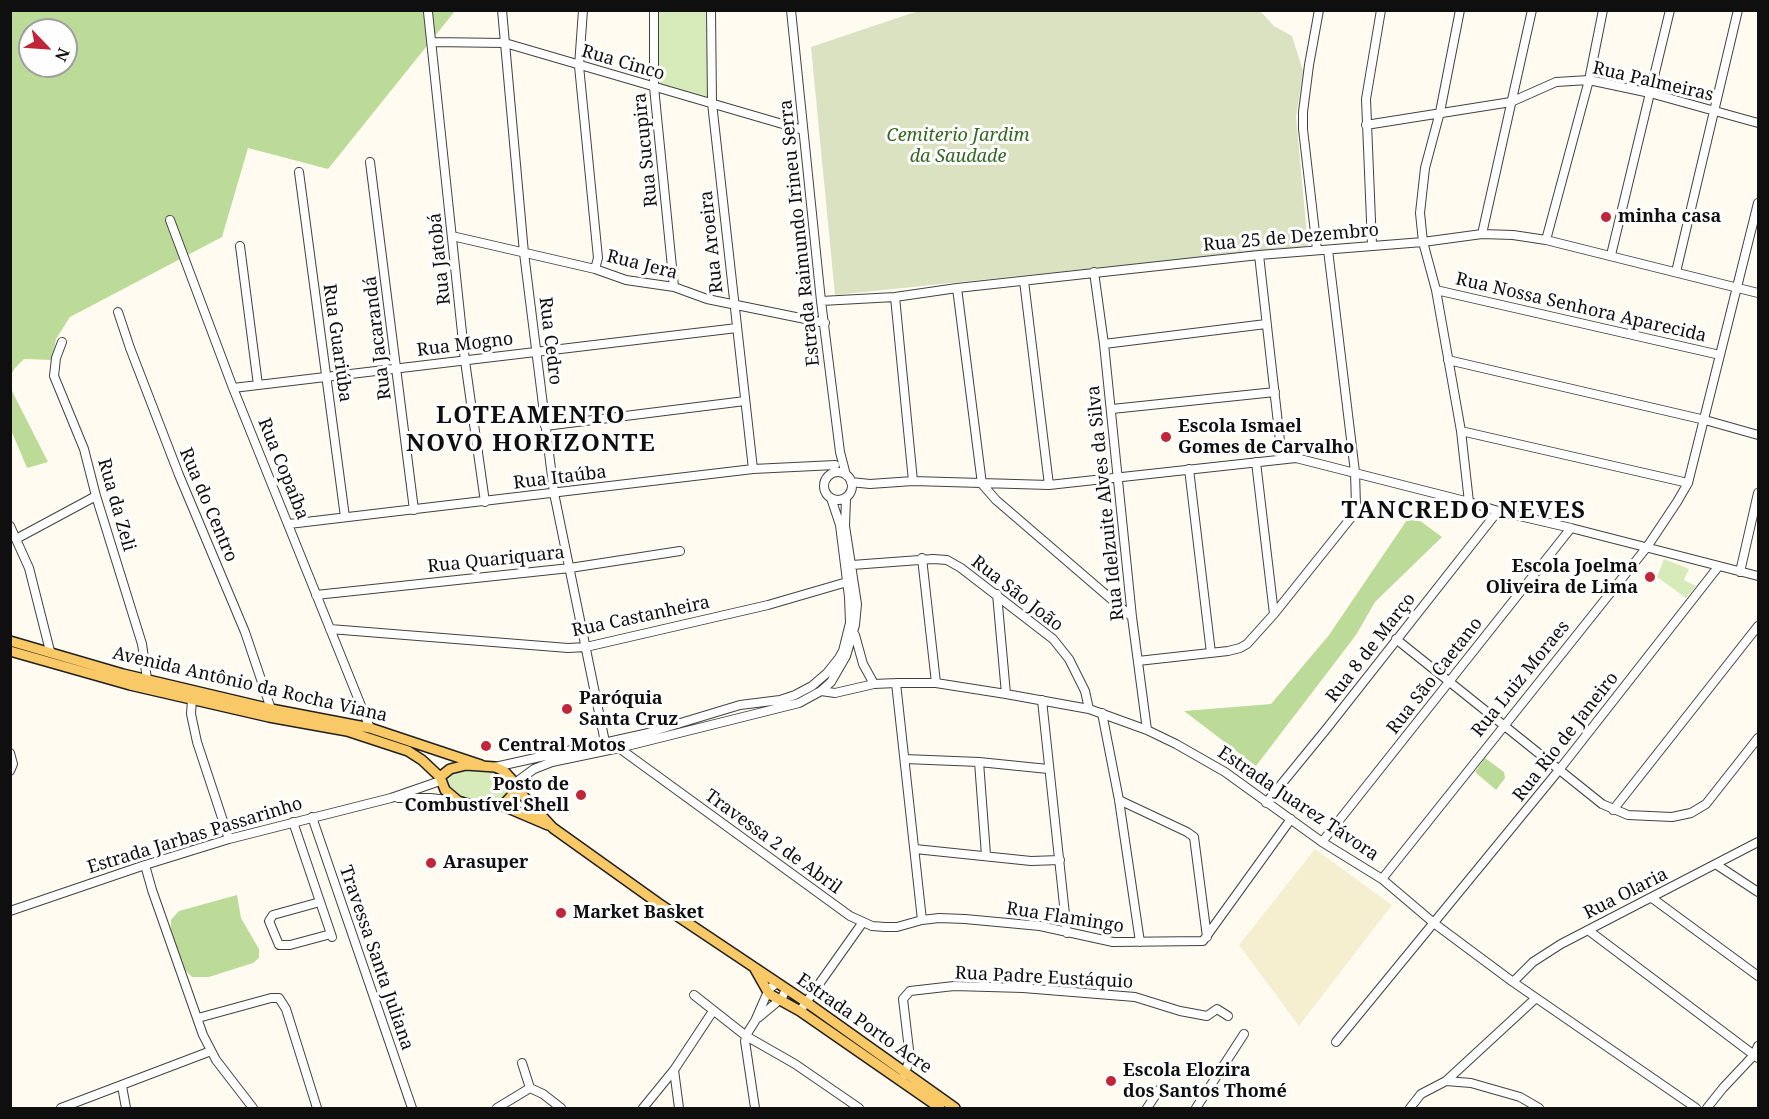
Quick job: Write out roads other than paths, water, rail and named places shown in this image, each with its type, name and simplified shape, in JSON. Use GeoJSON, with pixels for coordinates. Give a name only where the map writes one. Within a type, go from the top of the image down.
{"type":"FeatureCollection","features":[{"type":"Feature","properties":{"kind":"main road","name":"Avenida Antônio da Rocha Viana"},"geometry":{"type":"LineString","coordinates":[[10,641],[147,679],[271,709],[370,728],[481,765]]}},
{"type":"Feature","properties":{"kind":"main road","name":"Avenida Antônio da Rocha Viana"},"geometry":{"type":"LineString","coordinates":[[10,651],[130,685],[269,717],[347,731],[378,740],[408,751],[422,760],[440,779],[449,795],[458,801]]}},
{"type":"Feature","properties":{"kind":"main road"},"geometry":{"type":"LineString","coordinates":[[440,779],[445,772],[455,767],[481,765],[495,767]]}},
{"type":"Feature","properties":{"kind":"main road","name":"Estrada Porto Acre"},"geometry":{"type":"LineString","coordinates":[[495,767],[509,775],[553,828]]}},
{"type":"Feature","properties":{"kind":"main road"},"geometry":{"type":"LineString","coordinates":[[458,801],[480,807],[501,805],[512,797],[516,785]]}},
{"type":"Feature","properties":{"kind":"main road","name":"Estrada Porto Acre"},"geometry":{"type":"LineString","coordinates":[[501,805],[553,828],[658,903],[806,1002],[904,1077],[940,1108]]}},
{"type":"Feature","properties":{"kind":"main road","name":"Estrada Porto Acre"},"geometry":{"type":"LineString","coordinates":[[754,967],[768,992],[778,1000],[800,1011],[955,1108]]}},
{"type":"Feature","properties":{"kind":"street","name":"Rua Cedro"},"geometry":{"type":"LineString","coordinates":[[502,10],[524,254],[554,494],[605,742]]}},
{"type":"Feature","properties":{"kind":"street"},"geometry":{"type":"LineString","coordinates":[[583,10],[579,66],[598,258],[595,269]]}},
{"type":"Feature","properties":{"kind":"street","name":"Rua Sucupira"},"geometry":{"type":"LineString","coordinates":[[654,10],[654,87],[674,287]]}},
{"type":"Feature","properties":{"kind":"street","name":"Rua Aroeira"},"geometry":{"type":"LineString","coordinates":[[711,10],[712,103],[753,469]]}},
{"type":"Feature","properties":{"kind":"street","name":"Estrada Raimundo Irineu Serra"},"geometry":{"type":"LineString","coordinates":[[791,10],[821,301],[840,452],[849,478]]}},
{"type":"Feature","properties":{"kind":"street"},"geometry":{"type":"LineString","coordinates":[[1317,250],[1303,112],[1319,10]]}},
{"type":"Feature","properties":{"kind":"street"},"geometry":{"type":"LineString","coordinates":[[1372,245],[1366,99],[1381,10]]}},
{"type":"Feature","properties":{"kind":"street"},"geometry":{"type":"LineString","coordinates":[[1460,10],[1440,112],[1425,168],[1420,213],[1423,242],[1436,290],[1461,431],[1469,502]]}},
{"type":"Feature","properties":{"kind":"street"},"geometry":{"type":"LineString","coordinates":[[1482,234],[1532,10]]}},
{"type":"Feature","properties":{"kind":"street"},"geometry":{"type":"LineString","coordinates":[[1546,240],[1589,80],[1604,10]]}},
{"type":"Feature","properties":{"kind":"street"},"geometry":{"type":"LineString","coordinates":[[1611,255],[1670,10]]}},
{"type":"Feature","properties":{"kind":"street"},"geometry":{"type":"LineString","coordinates":[[1676,272],[1738,10]]}},
{"type":"Feature","properties":{"kind":"street","name":"Rua Jatobá"},"geometry":{"type":"LineString","coordinates":[[428,12],[465,361],[485,502]]}},
{"type":"Feature","properties":{"kind":"street","name":"Rua Cinco"},"geometry":{"type":"LineString","coordinates":[[432,42],[505,43],[803,130]]}},
{"type":"Feature","properties":{"kind":"street","name":"Rua Palmeiras"},"geometry":{"type":"LineString","coordinates":[[1366,124],[1511,102],[1556,82],[1589,80],[1650,93],[1758,123]]}},
{"type":"Feature","properties":{"kind":"street","name":"Rua Jacarandá"},"geometry":{"type":"LineString","coordinates":[[370,162],[414,510]]}},
{"type":"Feature","properties":{"kind":"street","name":"Rua Guariúba"},"geometry":{"type":"LineString","coordinates":[[299,172],[345,517]]}},
{"type":"Feature","properties":{"kind":"street","name":"Rua Luiz Moraes"},"geometry":{"type":"LineString","coordinates":[[1382,879],[1647,548],[1688,483],[1758,203]]}},
{"type":"Feature","properties":{"kind":"street","name":"Rua Copaíba"},"geometry":{"type":"LineString","coordinates":[[170,220],[233,388],[370,728]]}},
{"type":"Feature","properties":{"kind":"street","name":"Rua 25 de Dezembro"},"geometry":{"type":"LineString","coordinates":[[821,301],[895,297],[1094,272],[1260,255],[1423,242],[1482,234],[1513,235],[1546,240],[1758,293]]}},
{"type":"Feature","properties":{"kind":"street","name":"Rua Jera"},"geometry":{"type":"LineString","coordinates":[[452,236],[595,269],[626,279],[674,287],[707,299],[825,323]]}},
{"type":"Feature","properties":{"kind":"street"},"geometry":{"type":"LineString","coordinates":[[240,246],[258,386]]}},
{"type":"Feature","properties":{"kind":"street"},"geometry":{"type":"LineString","coordinates":[[1138,661],[1211,653],[1240,648],[1247,644],[1350,520],[1356,506],[1355,472],[1328,250]]}},
{"type":"Feature","properties":{"kind":"street"},"geometry":{"type":"LineString","coordinates":[[1260,255],[1282,459]]}},
{"type":"Feature","properties":{"kind":"street","name":"Rua Idelzuite Alves da Silva"},"geometry":{"type":"LineString","coordinates":[[1094,272],[1112,409],[1132,617],[1147,730]]}},
{"type":"Feature","properties":{"kind":"street"},"geometry":{"type":"LineString","coordinates":[[1024,281],[1049,485]]}},
{"type":"Feature","properties":{"kind":"street"},"geometry":{"type":"LineString","coordinates":[[957,288],[982,484],[996,500],[1132,617]]}},
{"type":"Feature","properties":{"kind":"street","name":"Rua Nossa Senhora Aparecida"},"geometry":{"type":"LineString","coordinates":[[1436,290],[1720,355]]}},
{"type":"Feature","properties":{"kind":"street"},"geometry":{"type":"LineString","coordinates":[[895,297],[913,482]]}},
{"type":"Feature","properties":{"kind":"street","name":"Rua do Centro"},"geometry":{"type":"LineString","coordinates":[[118,312],[164,437],[245,632],[271,709]]}},
{"type":"Feature","properties":{"kind":"street"},"geometry":{"type":"LineString","coordinates":[[1104,344],[1266,324]]}},
{"type":"Feature","properties":{"kind":"street","name":"Rua Mogno"},"geometry":{"type":"LineString","coordinates":[[233,388],[737,328]]}},
{"type":"Feature","properties":{"kind":"street","name":"Rua da Zeli"},"geometry":{"type":"LineString","coordinates":[[62,342],[56,358],[54,376],[84,449],[96,496],[142,644],[147,679]]}},
{"type":"Feature","properties":{"kind":"street"},"geometry":{"type":"LineString","coordinates":[[1448,360],[1704,420],[1758,435]]}},
{"type":"Feature","properties":{"kind":"street"},"geometry":{"type":"LineString","coordinates":[[1112,409],[1275,392]]}},
{"type":"Feature","properties":{"kind":"street"},"geometry":{"type":"LineString","coordinates":[[545,426],[745,401]]}},
{"type":"Feature","properties":{"kind":"street"},"geometry":{"type":"LineString","coordinates":[[1461,431],[1688,483]]}},
{"type":"Feature","properties":{"kind":"street","name":"Estrada Raimundo Irineu Serra"},"geometry":{"type":"LineString","coordinates":[[832,474],[840,452]]}},
{"type":"Feature","properties":{"kind":"street"},"geometry":{"type":"LineString","coordinates":[[495,767],[689,722],[727,709],[795,695],[813,686],[827,673],[843,651],[849,630],[850,606],[840,525],[831,498],[825,489],[825,483],[832,474],[839,472],[849,478],[870,484],[913,482],[1049,485],[1296,458],[1758,576]]}},
{"type":"Feature","properties":{"kind":"street"},"geometry":{"type":"LineString","coordinates":[[1256,462],[1274,614]]}},
{"type":"Feature","properties":{"kind":"street","name":"Rua Itaúba"},"geometry":{"type":"LineString","coordinates":[[289,524],[753,469],[835,465]]}},
{"type":"Feature","properties":{"kind":"street"},"geometry":{"type":"LineString","coordinates":[[1188,469],[1211,653]]}},
{"type":"Feature","properties":{"kind":"street"},"geometry":{"type":"LineString","coordinates":[[516,785],[534,769],[552,762],[619,748],[799,703],[821,691],[831,682],[846,656],[854,632],[857,604],[845,526],[849,478]]}},
{"type":"Feature","properties":{"kind":"street"},"geometry":{"type":"LineString","coordinates":[[831,498],[836,500],[848,496],[870,484]]}},
{"type":"Feature","properties":{"kind":"street"},"geometry":{"type":"LineString","coordinates":[[1740,572],[1758,493]]}},
{"type":"Feature","properties":{"kind":"street"},"geometry":{"type":"LineString","coordinates":[[16,539],[96,496]]}},
{"type":"Feature","properties":{"kind":"street","name":"Rua 8 de Março"},"geometry":{"type":"LineString","coordinates":[[1266,802],[1498,511]]}},
{"type":"Feature","properties":{"kind":"street"},"geometry":{"type":"LineString","coordinates":[[10,526],[29,568],[50,651]]}},
{"type":"Feature","properties":{"kind":"street","name":"Rua São Caetano"},"geometry":{"type":"LineString","coordinates":[[1322,842],[1571,528]]}},
{"type":"Feature","properties":{"kind":"street","name":"Rua Quariquara"},"geometry":{"type":"LineString","coordinates":[[316,595],[570,568],[680,551]]}},
{"type":"Feature","properties":{"kind":"street"},"geometry":{"type":"LineString","coordinates":[[922,558],[936,684]]}},
{"type":"Feature","properties":{"kind":"street","name":"Rua São João"},"geometry":{"type":"LineString","coordinates":[[852,565],[922,558],[947,560],[961,568],[1053,639],[1069,658],[1085,692],[1089,709]]}},
{"type":"Feature","properties":{"kind":"street","name":"Rua Rio de Janeiro"},"geometry":{"type":"LineString","coordinates":[[1336,1042],[1559,770],[1718,567]]}},
{"type":"Feature","properties":{"kind":"street","name":"Rua Castanheira"},"geometry":{"type":"LineString","coordinates":[[330,629],[568,648],[586,647],[768,605],[846,582]]}},
{"type":"Feature","properties":{"kind":"street"},"geometry":{"type":"LineString","coordinates":[[997,594],[1006,694]]}},
{"type":"Feature","properties":{"kind":"street"},"geometry":{"type":"LineString","coordinates":[[1613,810],[1758,626]]}},
{"type":"Feature","properties":{"kind":"street"},"geometry":{"type":"LineString","coordinates":[[854,632],[860,656],[873,684]]}},
{"type":"Feature","properties":{"kind":"street"},"geometry":{"type":"LineString","coordinates":[[1396,639],[1602,804],[1613,810],[1637,816],[1672,817],[1691,813],[1706,804],[1758,738]]}},
{"type":"Feature","properties":{"kind":"street"},"geometry":{"type":"LineString","coordinates":[[896,683],[922,920]]}},
{"type":"Feature","properties":{"kind":"street","name":"Estrada Juarez Távora"},"geometry":{"type":"LineString","coordinates":[[821,691],[835,693],[873,684],[936,684],[1089,709],[1147,730],[1209,762],[1322,842],[1382,879],[1435,924],[1513,982],[1696,1108]]}},
{"type":"Feature","properties":{"kind":"street"},"geometry":{"type":"LineString","coordinates":[[192,699],[191,714],[197,742],[229,838]]}},
{"type":"Feature","properties":{"kind":"street"},"geometry":{"type":"LineString","coordinates":[[1042,700],[1067,933]]}},
{"type":"Feature","properties":{"kind":"street"},"geometry":{"type":"LineString","coordinates":[[727,709],[731,720]]}},
{"type":"Feature","properties":{"kind":"street"},"geometry":{"type":"LineString","coordinates":[[1102,713],[1119,800],[1140,942]]}},
{"type":"Feature","properties":{"kind":"street","name":"Travessa 2 de Abril"},"geometry":{"type":"LineString","coordinates":[[619,748],[850,916],[872,926],[897,927],[922,920]]}},
{"type":"Feature","properties":{"kind":"street"},"geometry":{"type":"LineString","coordinates":[[10,753],[13,764],[11,771]]}},
{"type":"Feature","properties":{"kind":"street"},"geometry":{"type":"LineString","coordinates":[[905,759],[1048,768]]}},
{"type":"Feature","properties":{"kind":"street"},"geometry":{"type":"LineString","coordinates":[[979,762],[986,855]]}},
{"type":"Feature","properties":{"kind":"street","name":"Estrada Jarbas Passarinho"},"geometry":{"type":"LineString","coordinates":[[10,910],[229,838],[391,798],[440,779]]}},
{"type":"Feature","properties":{"kind":"street","name":"Estrada Jarbas Passarinho"},"geometry":{"type":"LineString","coordinates":[[391,798],[458,801]]}},
{"type":"Feature","properties":{"kind":"street"},"geometry":{"type":"LineString","coordinates":[[1119,800],[1194,837],[1205,939]]}},
{"type":"Feature","properties":{"kind":"street","name":"Travessa Santa Juliana"},"geometry":{"type":"LineString","coordinates":[[312,817],[412,1108]]}},
{"type":"Feature","properties":{"kind":"street"},"geometry":{"type":"LineString","coordinates":[[1205,939],[1291,819]]}},
{"type":"Feature","properties":{"kind":"street"},"geometry":{"type":"LineString","coordinates":[[293,822],[320,902],[331,936],[290,945],[279,945],[269,921],[273,915],[320,902]]}},
{"type":"Feature","properties":{"kind":"street","name":"Rua Olaria"},"geometry":{"type":"LineString","coordinates":[[1513,982],[1533,962],[1549,951],[1758,842]]}},
{"type":"Feature","properties":{"kind":"street"},"geometry":{"type":"LineString","coordinates":[[915,849],[1032,861],[1060,860]]}},
{"type":"Feature","properties":{"kind":"street"},"geometry":{"type":"LineString","coordinates":[[145,865],[211,1051],[253,1108]]}},
{"type":"Feature","properties":{"kind":"street"},"geometry":{"type":"LineString","coordinates":[[1717,865],[1758,892]]}},
{"type":"Feature","properties":{"kind":"street"},"geometry":{"type":"LineString","coordinates":[[1652,898],[1758,976]]}},
{"type":"Feature","properties":{"kind":"street","name":"Rua Flamingo"},"geometry":{"type":"LineString","coordinates":[[922,920],[965,919],[1040,926],[1113,942],[1205,939]]}},
{"type":"Feature","properties":{"kind":"street"},"geometry":{"type":"LineString","coordinates":[[800,1011],[862,922]]}},
{"type":"Feature","properties":{"kind":"street"},"geometry":{"type":"LineString","coordinates":[[1588,930],[1756,1056]]}},
{"type":"Feature","properties":{"kind":"street"},"geometry":{"type":"LineString","coordinates":[[755,1108],[745,1041],[768,992],[777,982]]}},
{"type":"Feature","properties":{"kind":"street","name":"Rua Padre Eustáquio"},"geometry":{"type":"LineString","coordinates":[[904,1077],[910,1058],[903,999],[910,991],[954,986],[1079,992],[1135,997],[1207,1017],[1216,1009],[1228,1016]]}},
{"type":"Feature","properties":{"kind":"street"},"geometry":{"type":"LineString","coordinates":[[755,1021],[778,1000],[786,989]]}},
{"type":"Feature","properties":{"kind":"street"},"geometry":{"type":"LineString","coordinates":[[694,995],[746,1036],[795,1064],[859,1108]]}},
{"type":"Feature","properties":{"kind":"street"},"geometry":{"type":"LineString","coordinates":[[198,1018],[276,997],[283,1003],[316,1108]]}},
{"type":"Feature","properties":{"kind":"street"},"geometry":{"type":"LineString","coordinates":[[1410,1108],[1421,1094],[1446,1081],[1536,998]]}},
{"type":"Feature","properties":{"kind":"street"},"geometry":{"type":"LineString","coordinates":[[643,1108],[674,1070],[713,1011]]}},
{"type":"Feature","properties":{"kind":"street"},"geometry":{"type":"LineString","coordinates":[[1196,1108],[1244,1034]]}},
{"type":"Feature","properties":{"kind":"street"},"geometry":{"type":"LineString","coordinates":[[1707,1108],[1723,1088],[1756,1056],[1758,1046]]}},
{"type":"Feature","properties":{"kind":"street"},"geometry":{"type":"LineString","coordinates":[[61,1108],[211,1051]]}},
{"type":"Feature","properties":{"kind":"street"},"geometry":{"type":"LineString","coordinates":[[522,1063],[530,1088],[543,1094],[561,1108]]}},
{"type":"Feature","properties":{"kind":"street"},"geometry":{"type":"LineString","coordinates":[[674,1070],[680,1108]]}},
{"type":"Feature","properties":{"kind":"street"},"geometry":{"type":"LineString","coordinates":[[1446,1081],[1471,1083],[1520,1097],[1539,1108]]}},
{"type":"Feature","properties":{"kind":"street"},"geometry":{"type":"LineString","coordinates":[[122,1086],[126,1108]]}},
{"type":"Feature","properties":{"kind":"street"},"geometry":{"type":"LineString","coordinates":[[497,1108],[530,1088]]}},
{"type":"Feature","properties":{"kind":"street"},"geometry":{"type":"LineString","coordinates":[[1147,1108],[1159,1090]]}},
{"type":"Feature","properties":{"kind":"place","name":"minha casa"},"geometry":{"type":"Point","coordinates":[1606,217]}},
{"type":"Feature","properties":{"kind":"place","name":"Escola Ismael Gomes de Carvalho"},"geometry":{"type":"Point","coordinates":[1166,437]}},
{"type":"Feature","properties":{"kind":"place","name":"Escola Joelma Oliveira de Lima"},"geometry":{"type":"Point","coordinates":[1650,577]}},
{"type":"Feature","properties":{"kind":"place","name":"Paróquia Santa Cruz"},"geometry":{"type":"Point","coordinates":[567,709]}},
{"type":"Feature","properties":{"kind":"place","name":"Central Motos"},"geometry":{"type":"Point","coordinates":[486,746]}},
{"type":"Feature","properties":{"kind":"place","name":"Posto de Combustível Shell"},"geometry":{"type":"Point","coordinates":[581,795]}},
{"type":"Feature","properties":{"kind":"place","name":"Arasuper"},"geometry":{"type":"Point","coordinates":[431,863]}},
{"type":"Feature","properties":{"kind":"place","name":"Market Basket"},"geometry":{"type":"Point","coordinates":[561,913]}},
{"type":"Feature","properties":{"kind":"place","name":"Escola Elozira dos Santos Thomé"},"geometry":{"type":"Point","coordinates":[1111,1081]}},
{"type":"Feature","properties":{"kind":"district","name":"LOTEAMENTO NOVO HORIZONTE"},"geometry":{"type":"Point","coordinates":[531,430]}},
{"type":"Feature","properties":{"kind":"district","name":"TANCREDO NEVES"},"geometry":{"type":"Point","coordinates":[1464,511]}},
{"type":"Feature","properties":{"kind":"park label","name":"Cemiterio Jardim da Saudade"},"geometry":{"type":"Point","coordinates":[958,146]}}]}
